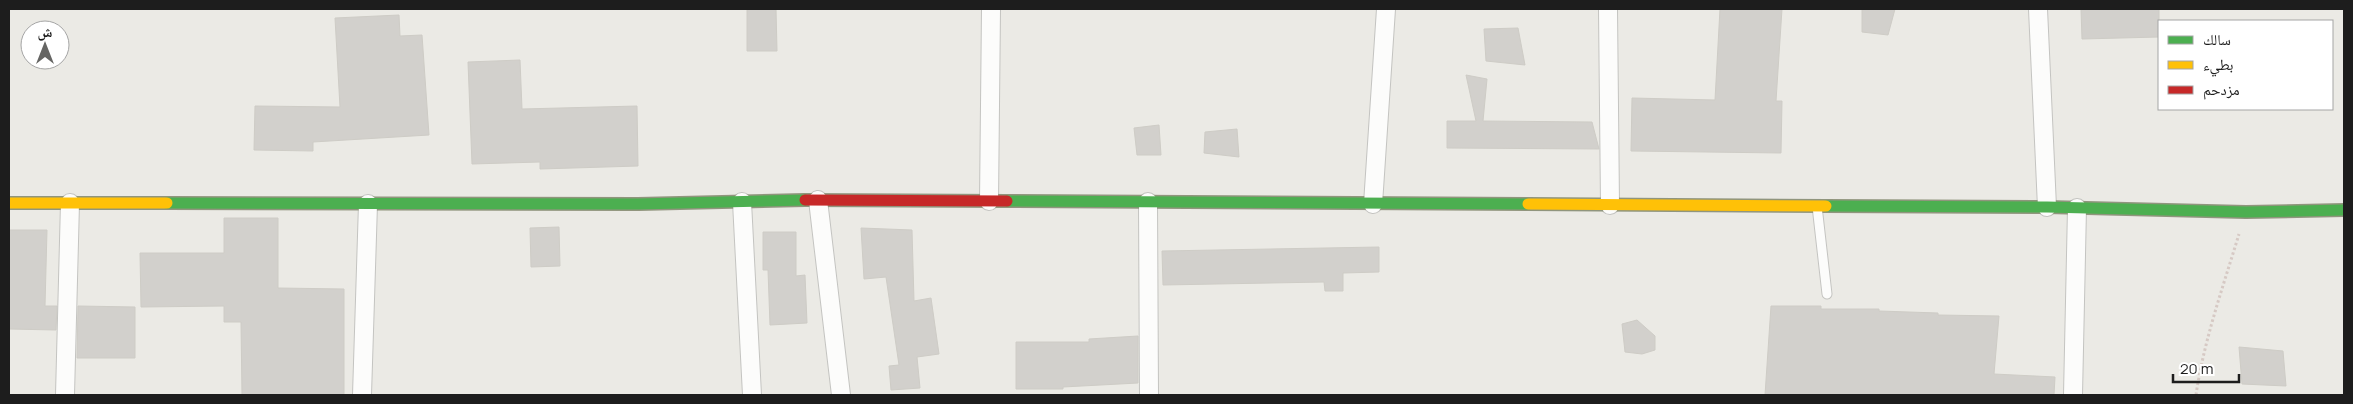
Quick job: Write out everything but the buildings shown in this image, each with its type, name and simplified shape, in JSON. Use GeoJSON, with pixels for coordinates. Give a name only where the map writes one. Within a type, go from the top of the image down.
{"type":"FeatureCollection","features":[{"type":"Feature","properties":{"kind":"main road"},"geometry":{"type":"LineString","coordinates":[[9,203],[368,204],[818,200],[2047,207],[2246,212],[2344,210]]}},
{"type":"Feature","properties":{"kind":"street"},"geometry":{"type":"LineString","coordinates":[[989,201],[991,9]]}},
{"type":"Feature","properties":{"kind":"street"},"geometry":{"type":"LineString","coordinates":[[1373,204],[1386,9]]}},
{"type":"Feature","properties":{"kind":"street"},"geometry":{"type":"LineString","coordinates":[[1608,9],[1610,205]]}},
{"type":"Feature","properties":{"kind":"street"},"geometry":{"type":"LineString","coordinates":[[2038,9],[2047,207]]}},
{"type":"Feature","properties":{"kind":"street"},"geometry":{"type":"LineString","coordinates":[[818,200],[841,395]]}},
{"type":"Feature","properties":{"kind":"street"},"geometry":{"type":"LineString","coordinates":[[742,202],[752,395]]}},
{"type":"Feature","properties":{"kind":"street"},"geometry":{"type":"LineString","coordinates":[[1148,202],[1149,395]]}},
{"type":"Feature","properties":{"kind":"street"},"geometry":{"type":"LineString","coordinates":[[65,395],[70,203]]}},
{"type":"Feature","properties":{"kind":"street"},"geometry":{"type":"LineString","coordinates":[[362,395],[368,204]]}},
{"type":"Feature","properties":{"kind":"street"},"geometry":{"type":"LineString","coordinates":[[2073,395],[2078,208]]}},
{"type":"Feature","properties":{"kind":"lane"},"geometry":{"type":"LineString","coordinates":[[1818,206],[1827,294]]}},
{"type":"Feature","properties":{"kind":"path"},"geometry":{"type":"LineString","coordinates":[[2196,395],[2199,374],[2214,315],[2246,212]]}},
{"type":"Feature","properties":{"kind":"traffic: fast"},"geometry":{"type":"LineString","coordinates":[[167,203],[638,204],[805,200]]}},
{"type":"Feature","properties":{"kind":"traffic: fast"},"geometry":{"type":"LineString","coordinates":[[1007,201],[1528,204]]}},
{"type":"Feature","properties":{"kind":"traffic: fast"},"geometry":{"type":"LineString","coordinates":[[1826,206],[2047,207],[2246,212],[2344,210]]}},
{"type":"Feature","properties":{"kind":"traffic: slow"},"geometry":{"type":"LineString","coordinates":[[9,203],[167,203]]}},
{"type":"Feature","properties":{"kind":"traffic: slow"},"geometry":{"type":"LineString","coordinates":[[1528,204],[1826,206]]}},
{"type":"Feature","properties":{"kind":"traffic: jam"},"geometry":{"type":"LineString","coordinates":[[805,200],[1007,201]]}}]}
